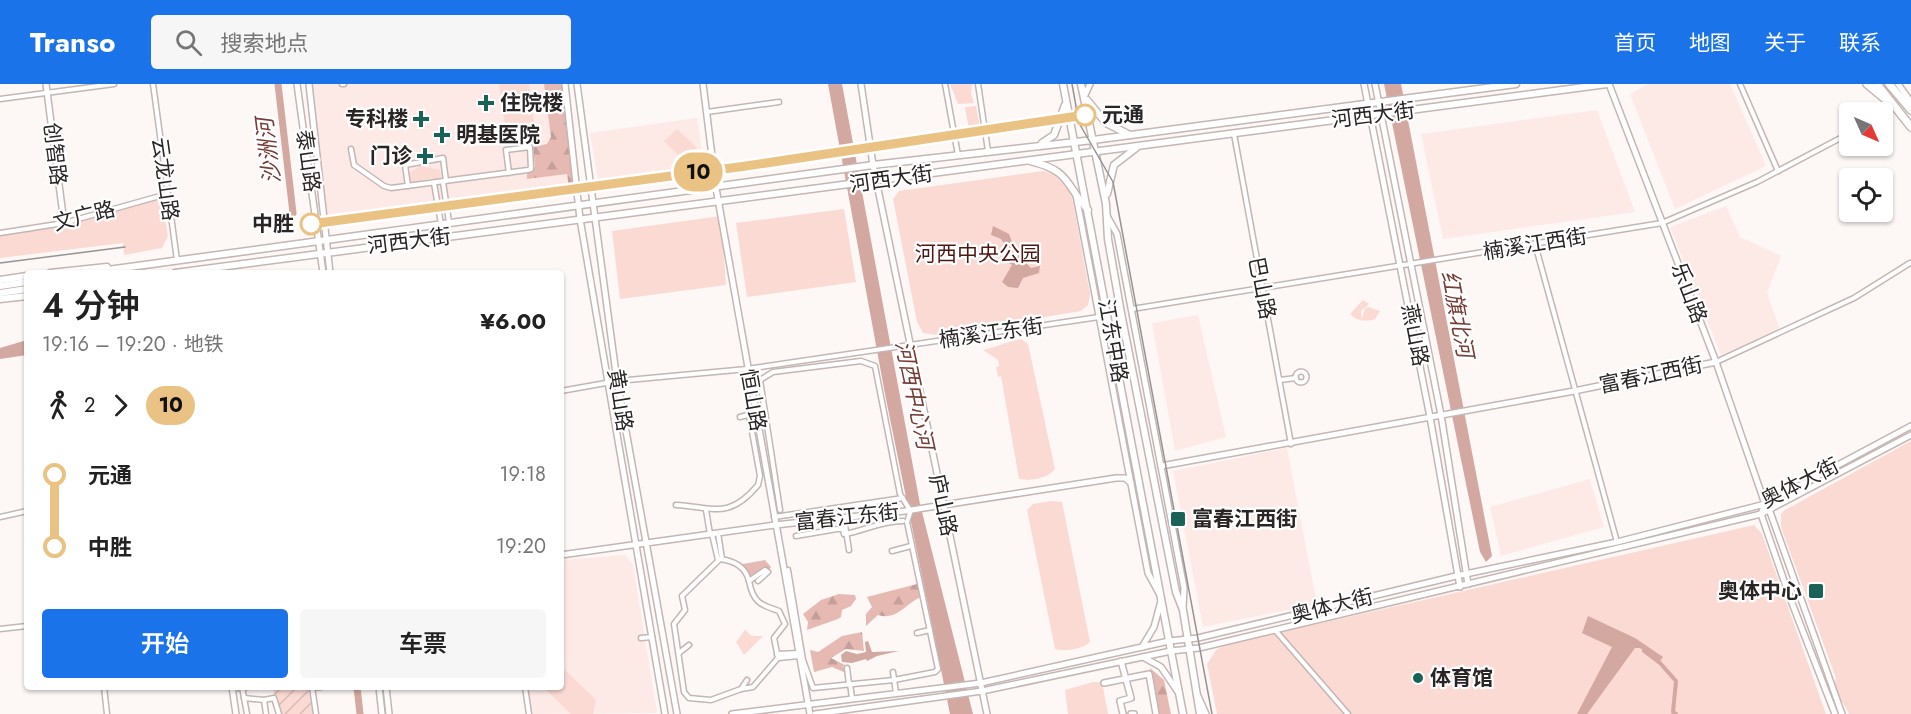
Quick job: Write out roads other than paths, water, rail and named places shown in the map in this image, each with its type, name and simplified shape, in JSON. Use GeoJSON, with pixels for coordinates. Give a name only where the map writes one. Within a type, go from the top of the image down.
{"type":"FeatureCollection","features":[{"type":"Feature","properties":{"kind":"highway"},"geometry":{"type":"LineString","coordinates":[[1866,84],[1895,106]]}},
{"type":"Feature","properties":{"kind":"highway"},"geometry":{"type":"LineString","coordinates":[[1877,84],[1911,127]]}},
{"type":"Feature","properties":{"kind":"highway"},"geometry":{"type":"LineString","coordinates":[[1889,84],[1911,110]]}},
{"type":"Feature","properties":{"kind":"main road","name":"创智路"},"geometry":{"type":"LineString","coordinates":[[46,84],[64,223]]}},
{"type":"Feature","properties":{"kind":"main road","name":"泰山路"},"geometry":{"type":"LineString","coordinates":[[297,84],[323,239]]}},
{"type":"Feature","properties":{"kind":"main road","name":"泰山路"},"geometry":{"type":"LineString","coordinates":[[309,84],[323,239],[323,270]]}},
{"type":"Feature","properties":{"kind":"main road","name":"黄山路"},"geometry":{"type":"LineString","coordinates":[[565,84],[580,219],[665,714]]}},
{"type":"Feature","properties":{"kind":"main road","name":"黄山路"},"geometry":{"type":"LineString","coordinates":[[577,84],[616,381],[677,714]]}},
{"type":"Feature","properties":{"kind":"main road","name":"恒山路"},"geometry":{"type":"LineString","coordinates":[[704,84],[716,188],[747,369],[752,414],[774,517],[810,714]]}},
{"type":"Feature","properties":{"kind":"main road","name":"庐山路"},"geometry":{"type":"LineString","coordinates":[[861,84],[873,165],[987,714]]}},
{"type":"Feature","properties":{"kind":"main road","name":"江东中路"},"geometry":{"type":"LineString","coordinates":[[1063,84],[1089,211],[1182,714]]}},
{"type":"Feature","properties":{"kind":"main road","name":"江东中路"},"geometry":{"type":"LineString","coordinates":[[1081,84],[1106,204],[1108,239],[1121,313],[1176,592],[1183,610],[1200,714]]}},
{"type":"Feature","properties":{"kind":"main road"},"geometry":{"type":"LineString","coordinates":[[1089,84],[1085,96],[1106,123],[1130,135]]}},
{"type":"Feature","properties":{"kind":"main road","name":"燕山路"},"geometry":{"type":"LineString","coordinates":[[1364,84],[1401,265],[1430,417],[1456,576],[1460,586]]}},
{"type":"Feature","properties":{"kind":"main road","name":"燕山路"},"geometry":{"type":"LineString","coordinates":[[1375,84],[1441,414],[1468,584]]}},
{"type":"Feature","properties":{"kind":"main road","name":"河西大街"},"geometry":{"type":"LineString","coordinates":[[107,270],[449,222],[579,207],[856,167],[1094,140],[1515,84]]}},
{"type":"Feature","properties":{"kind":"main road","name":"河西大街"},"geometry":{"type":"LineString","coordinates":[[199,270],[1608,84]]}},
{"type":"Feature","properties":{"kind":"main road","name":"乐山路"},"geometry":{"type":"LineString","coordinates":[[1608,84],[1716,362],[1842,714]]}},
{"type":"Feature","properties":{"kind":"main road"},"geometry":{"type":"LineString","coordinates":[[1898,84],[1911,102]]}},
{"type":"Feature","properties":{"kind":"main road"},"geometry":{"type":"LineString","coordinates":[[1038,146],[1054,135],[1066,101]]}},
{"type":"Feature","properties":{"kind":"main road"},"geometry":{"type":"LineString","coordinates":[[1106,204],[1110,173],[1114,165],[1142,146]]}},
{"type":"Feature","properties":{"kind":"main road"},"geometry":{"type":"LineString","coordinates":[[1027,160],[1059,171],[1089,211]]}},
{"type":"Feature","properties":{"kind":"main road","name":"江东中路"},"geometry":{"type":"LineString","coordinates":[[1076,193],[1148,573],[1162,598]]}},
{"type":"Feature","properties":{"kind":"main road","name":"江东中路"},"geometry":{"type":"LineString","coordinates":[[1107,216],[1117,234],[1132,309],[1184,588],[1183,610]]}},
{"type":"Feature","properties":{"kind":"main road","name":"泰山路"},"geometry":{"type":"LineString","coordinates":[[324,253],[329,270]]}},
{"type":"Feature","properties":{"kind":"main road","name":"云龙山路"},"geometry":{"type":"LineString","coordinates":[[177,260],[177,270]]}},
{"type":"Feature","properties":{"kind":"main road"},"geometry":{"type":"LineString","coordinates":[[72,270],[128,267]]}},
{"type":"Feature","properties":{"kind":"main road"},"geometry":{"type":"LineString","coordinates":[[0,280],[24,276]]}},
{"type":"Feature","properties":{"kind":"main road"},"geometry":{"type":"LineString","coordinates":[[0,286],[24,282]]}},
{"type":"Feature","properties":{"kind":"main road"},"geometry":{"type":"LineString","coordinates":[[0,293],[24,289]]}},
{"type":"Feature","properties":{"kind":"main road"},"geometry":{"type":"LineString","coordinates":[[0,299],[24,296]]}},
{"type":"Feature","properties":{"kind":"main road","name":"富春江西街"},"geometry":{"type":"LineString","coordinates":[[1161,466],[1574,391],[1716,362]]}},
{"type":"Feature","properties":{"kind":"main road","name":"奥体大街"},"geometry":{"type":"LineString","coordinates":[[732,714],[981,683],[1617,542],[1765,504],[1911,426]]}},
{"type":"Feature","properties":{"kind":"main road","name":"奥体大街"},"geometry":{"type":"LineString","coordinates":[[814,714],[967,694],[1121,661],[1190,649],[1761,514],[1911,435]]}},
{"type":"Feature","properties":{"kind":"main road","name":"富春江东街"},"geometry":{"type":"LineString","coordinates":[[564,555],[713,533],[909,510],[1116,478],[1125,478],[1131,483]]}},
{"type":"Feature","properties":{"kind":"main road"},"geometry":{"type":"LineString","coordinates":[[1765,504],[1761,514],[1790,598],[1835,714]]}},
{"type":"Feature","properties":{"kind":"main road"},"geometry":{"type":"LineString","coordinates":[[1142,647],[1154,627],[1162,598]]}},
{"type":"Feature","properties":{"kind":"main road"},"geometry":{"type":"LineString","coordinates":[[1141,657],[1161,667],[1178,692]]}},
{"type":"Feature","properties":{"kind":"main road"},"geometry":{"type":"LineString","coordinates":[[1121,661],[1131,698],[1120,701],[1122,714]]}},
{"type":"Feature","properties":{"kind":"main road"},"geometry":{"type":"LineString","coordinates":[[1104,683],[1149,674],[1156,714]]}},
{"type":"Feature","properties":{"kind":"main road","name":"江东中路"},"geometry":{"type":"LineString","coordinates":[[1195,687],[1206,714]]}},
{"type":"Feature","properties":{"kind":"main road"},"geometry":{"type":"LineString","coordinates":[[232,690],[236,714]]}},
{"type":"Feature","properties":{"kind":"main road"},"geometry":{"type":"LineString","coordinates":[[379,690],[382,714]]}},
{"type":"Feature","properties":{"kind":"main road"},"geometry":{"type":"LineString","coordinates":[[386,690],[389,714]]}},
{"type":"Feature","properties":{"kind":"street"},"geometry":{"type":"LineString","coordinates":[[0,99],[114,84]]}},
{"type":"Feature","properties":{"kind":"street","name":"云龙山路"},"geometry":{"type":"LineString","coordinates":[[153,84],[177,260]]}},
{"type":"Feature","properties":{"kind":"street"},"geometry":{"type":"LineString","coordinates":[[945,84],[958,155]]}},
{"type":"Feature","properties":{"kind":"street"},"geometry":{"type":"LineString","coordinates":[[978,84],[988,151]]}},
{"type":"Feature","properties":{"kind":"street"},"geometry":{"type":"LineString","coordinates":[[1740,84],[1778,171]]}},
{"type":"Feature","properties":{"kind":"street"},"geometry":{"type":"LineString","coordinates":[[707,112],[779,102]]}},
{"type":"Feature","properties":{"kind":"street","name":"巴山路"},"geometry":{"type":"LineString","coordinates":[[1234,133],[1291,444]]}},
{"type":"Feature","properties":{"kind":"street","name":"楠溪江西街"},"geometry":{"type":"LineString","coordinates":[[1132,309],[1662,223],[1778,171],[1839,139]]}},
{"type":"Feature","properties":{"kind":"street"},"geometry":{"type":"LineString","coordinates":[[351,149],[354,165],[392,189],[510,173],[531,169],[530,147],[506,150],[510,173]]}},
{"type":"Feature","properties":{"kind":"street"},"geometry":{"type":"LineString","coordinates":[[408,186],[405,165],[443,158],[449,222]]}},
{"type":"Feature","properties":{"kind":"street"},"geometry":{"type":"LineString","coordinates":[[434,183],[441,224]]}},
{"type":"Feature","properties":{"kind":"street","name":"文广路"},"geometry":{"type":"LineString","coordinates":[[0,232],[64,223],[167,194]]}},
{"type":"Feature","properties":{"kind":"street"},"geometry":{"type":"LineString","coordinates":[[1535,244],[1617,542]]}},
{"type":"Feature","properties":{"kind":"street"},"geometry":{"type":"LineString","coordinates":[[1716,362],[1854,298],[1910,263]]}},
{"type":"Feature","properties":{"kind":"street","name":"楠溪江东街"},"geometry":{"type":"LineString","coordinates":[[564,390],[616,381],[747,369],[1099,316]]}},
{"type":"Feature","properties":{"kind":"street"},"geometry":{"type":"LineString","coordinates":[[780,510],[760,380],[773,372],[861,361],[875,366],[900,494],[909,510],[907,522],[911,546],[938,669],[935,672],[894,680],[813,688],[803,660],[789,570]]}},
{"type":"Feature","properties":{"kind":"street"},"geometry":{"type":"LineString","coordinates":[[1280,381],[1296,378]]}},
{"type":"Feature","properties":{"kind":"street"},"geometry":{"type":"LineString","coordinates":[[676,505],[706,510],[734,506],[758,485],[760,476],[752,414],[740,417]]}},
{"type":"Feature","properties":{"kind":"street"},"geometry":{"type":"LineString","coordinates":[[774,517],[904,498]]}},
{"type":"Feature","properties":{"kind":"street"},"geometry":{"type":"LineString","coordinates":[[706,510],[720,560]]}},
{"type":"Feature","properties":{"kind":"street"},"geometry":{"type":"LineString","coordinates":[[0,517],[24,512]]}},
{"type":"Feature","properties":{"kind":"street"},"geometry":{"type":"LineString","coordinates":[[844,519],[849,550]]}},
{"type":"Feature","properties":{"kind":"street"},"geometry":{"type":"LineString","coordinates":[[846,533],[856,532],[870,525],[903,521]]}},
{"type":"Feature","properties":{"kind":"street"},"geometry":{"type":"LineString","coordinates":[[796,536],[837,529],[843,529],[844,534],[846,533]]}},
{"type":"Feature","properties":{"kind":"street"},"geometry":{"type":"LineString","coordinates":[[892,551],[911,546]]}},
{"type":"Feature","properties":{"kind":"street"},"geometry":{"type":"LineString","coordinates":[[778,656],[774,638],[784,624],[784,618],[779,611],[761,605],[750,591],[749,581],[740,566],[733,561],[720,560],[682,596],[685,610],[674,624],[684,692],[689,698],[711,700],[741,688],[753,687],[778,656],[799,654]]}},
{"type":"Feature","properties":{"kind":"street"},"geometry":{"type":"LineString","coordinates":[[749,581],[765,570],[768,572],[758,581]]}},
{"type":"Feature","properties":{"kind":"street"},"geometry":{"type":"LineString","coordinates":[[0,629],[24,626]]}},
{"type":"Feature","properties":{"kind":"street"},"geometry":{"type":"LineString","coordinates":[[917,633],[930,630]]}},
{"type":"Feature","properties":{"kind":"street"},"geometry":{"type":"LineString","coordinates":[[1275,630],[1348,714]]}},
{"type":"Feature","properties":{"kind":"street"},"geometry":{"type":"LineString","coordinates":[[641,638],[652,637]]}},
{"type":"Feature","properties":{"kind":"street"},"geometry":{"type":"LineString","coordinates":[[678,654],[688,645]]}},
{"type":"Feature","properties":{"kind":"street"},"geometry":{"type":"LineString","coordinates":[[847,668],[852,699]]}},
{"type":"Feature","properties":{"kind":"street"},"geometry":{"type":"LineString","coordinates":[[893,672],[896,693]]}},
{"type":"Feature","properties":{"kind":"street"},"geometry":{"type":"LineString","coordinates":[[741,688],[747,680]]}},
{"type":"Feature","properties":{"kind":"street"},"geometry":{"type":"LineString","coordinates":[[104,690],[107,714]]}},
{"type":"Feature","properties":{"kind":"street"},"geometry":{"type":"LineString","coordinates":[[243,690],[247,714]]}},
{"type":"Feature","properties":{"kind":"street"},"geometry":{"type":"LineString","coordinates":[[312,690],[316,714]]}},
{"type":"Feature","properties":{"kind":"street"},"geometry":{"type":"LineString","coordinates":[[525,690],[529,714]]}},
{"type":"Feature","properties":{"kind":"street"},"geometry":{"type":"LineString","coordinates":[[244,698],[264,700],[274,698],[279,714]]}},
{"type":"Feature","properties":{"kind":"street"},"geometry":{"type":"LineString","coordinates":[[264,700],[266,714]]}},
{"type":"Feature","properties":{"kind":"waterway","name":"沙洲河"},"geometry":{"type":"LineString","coordinates":[[278,84],[293,213]]}},
{"type":"Feature","properties":{"kind":"waterway"},"geometry":{"type":"LineString","coordinates":[[1644,651],[1660,663],[1676,681],[1673,712],[1676,714]]}},
{"type":"Feature","properties":{"kind":"waterway"},"geometry":{"type":"LineString","coordinates":[[357,690],[360,714]]}},
{"type":"Feature","properties":{"kind":"tram line"},"geometry":{"type":"LineString","coordinates":[[1072,84],[1079,123],[1113,182],[1212,714]]}},
{"type":"Feature","properties":{"kind":"railway"},"geometry":{"type":"LineString","coordinates":[[0,263],[125,247]]}},
{"type":"Feature","properties":{"kind":"metro line","name":"10"},"geometry":{"type":"LineString","coordinates":[[311,224],[746,166],[1085,115]]}},
{"type":"Feature","properties":{"kind":"place","name":"住院楼"},"geometry":{"type":"Point","coordinates":[486,103]}},
{"type":"Feature","properties":{"kind":"place","name":"元通"},"geometry":{"type":"Point","coordinates":[1085,115]}},
{"type":"Feature","properties":{"kind":"place","name":"专科楼"},"geometry":{"type":"Point","coordinates":[421,119]}},
{"type":"Feature","properties":{"kind":"place","name":"明基医院"},"geometry":{"type":"Point","coordinates":[442,135]}},
{"type":"Feature","properties":{"kind":"place","name":"门诊"},"geometry":{"type":"Point","coordinates":[425,156]}},
{"type":"Feature","properties":{"kind":"place","name":"中胜"},"geometry":{"type":"Point","coordinates":[311,224]}},
{"type":"Feature","properties":{"kind":"place","name":"富春江西街"},"geometry":{"type":"Point","coordinates":[1178,519]}},
{"type":"Feature","properties":{"kind":"place","name":"奥体中心"},"geometry":{"type":"Point","coordinates":[1816,591]}},
{"type":"Feature","properties":{"kind":"place","name":"体育馆"},"geometry":{"type":"Point","coordinates":[1418,678]}},
{"type":"Feature","properties":{"kind":"park label","name":"河西中央公园"},"geometry":{"type":"Point","coordinates":[978,254]}},
{"type":"Feature","properties":{"kind":"water label","name":"红旗北河"},"geometry":{"type":"Point","coordinates":[1458,314]}},
{"type":"Feature","properties":{"kind":"water label","name":"河西中心河"},"geometry":{"type":"Point","coordinates":[915,395]}}]}
